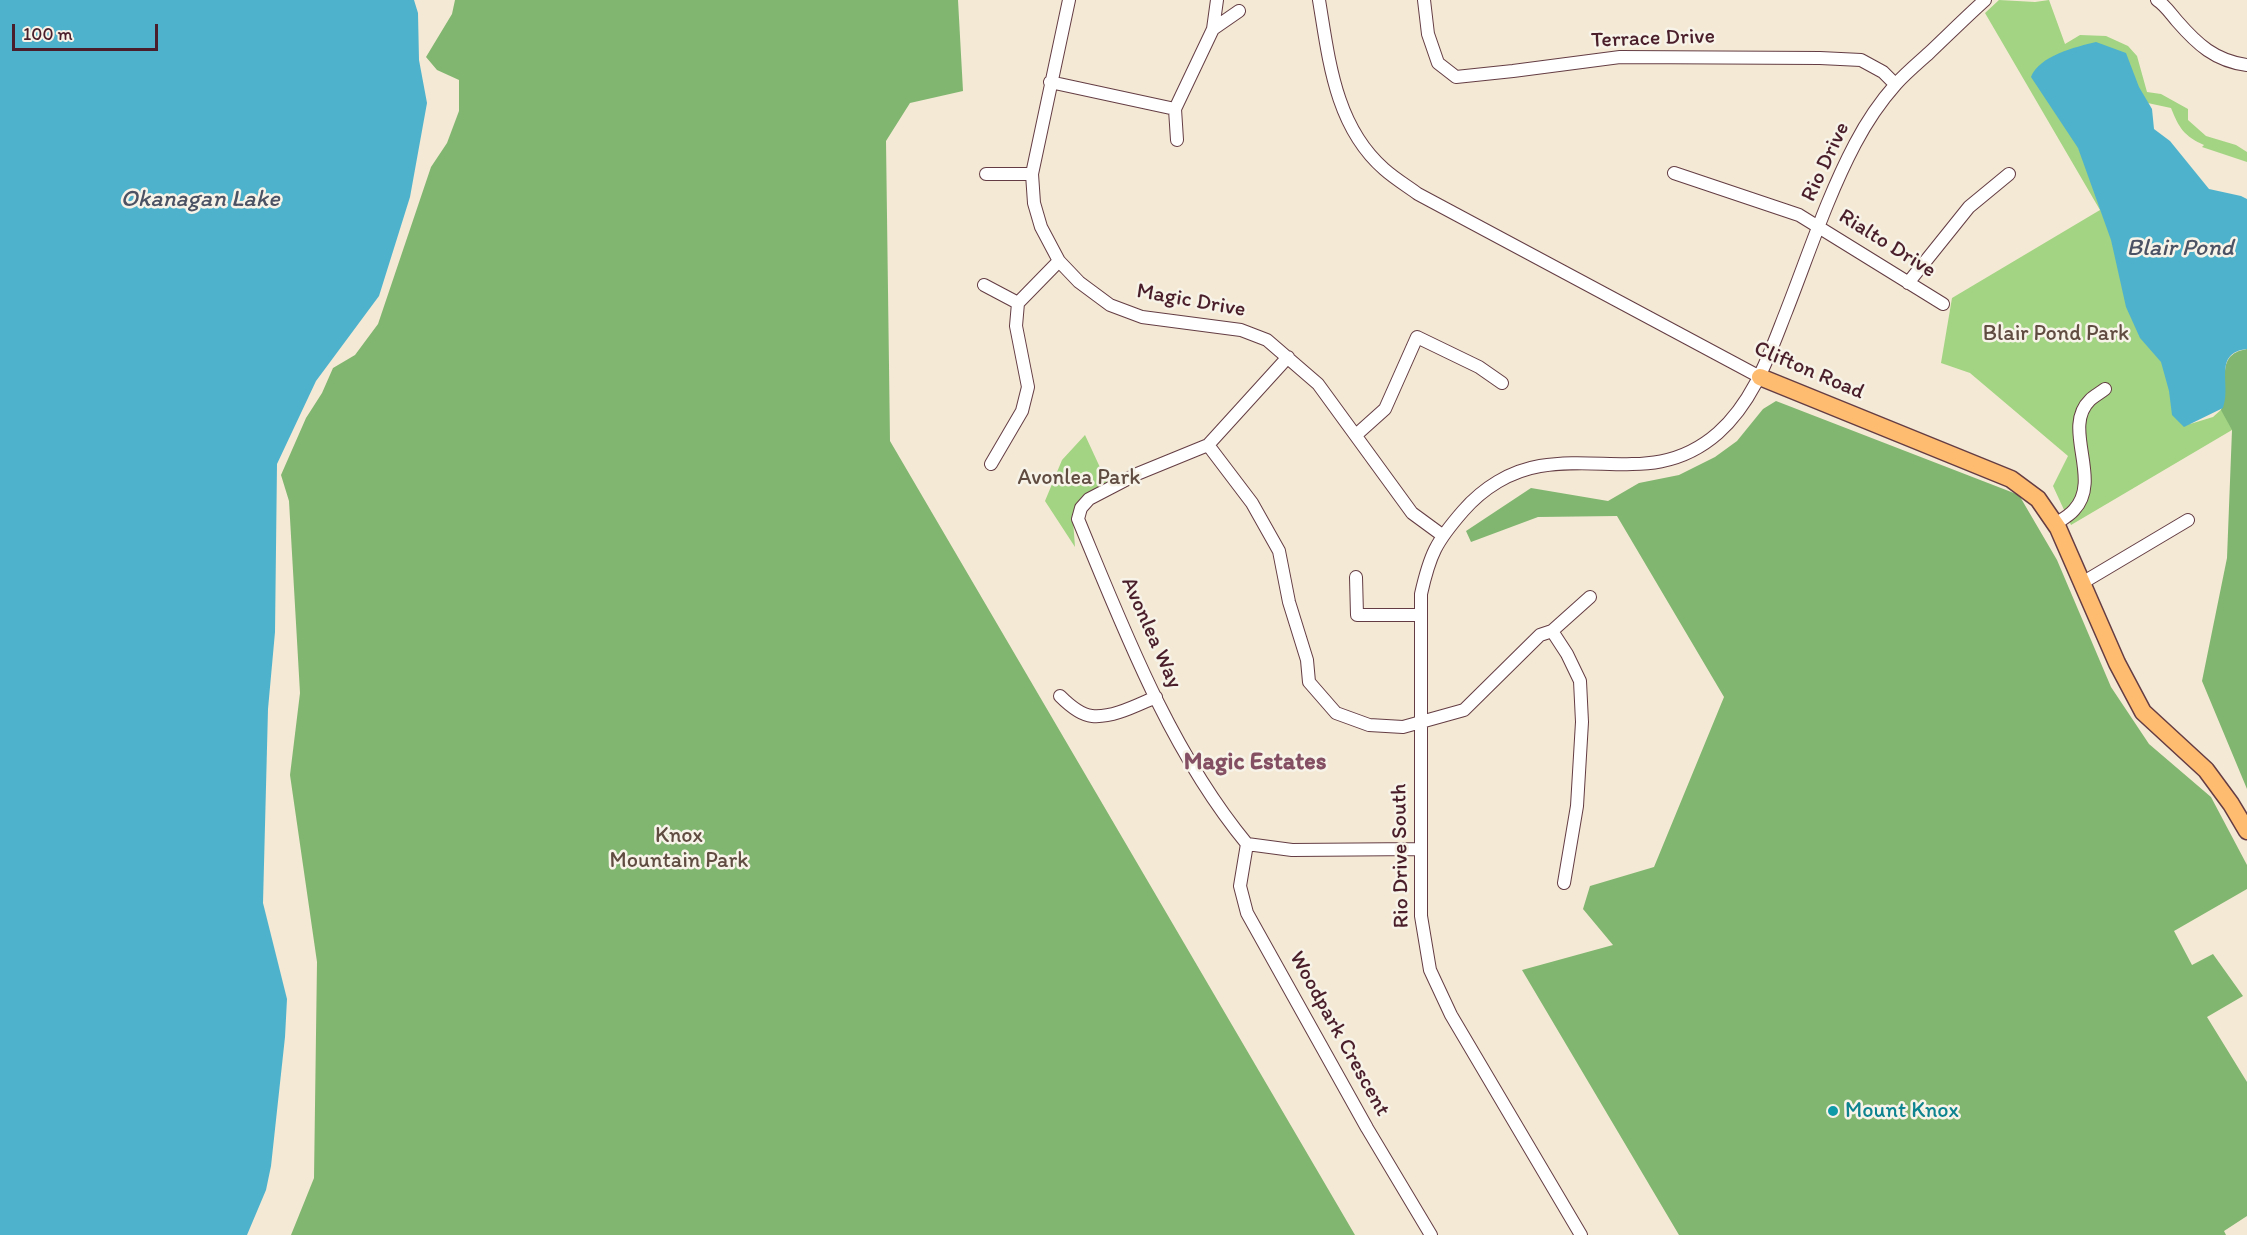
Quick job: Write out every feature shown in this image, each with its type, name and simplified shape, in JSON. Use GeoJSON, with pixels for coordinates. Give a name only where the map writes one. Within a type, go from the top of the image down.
{"type":"FeatureCollection","features":[{"type":"Feature","properties":{"kind":"main road","name":"Clifton Road"},"geometry":{"type":"LineString","coordinates":[[1760,377],[2011,479],[2038,499],[2055,524],[2117,663],[2143,712],[2206,770],[2247,831]]}},
{"type":"Feature","properties":{"kind":"street","name":"Magic Drive"},"geometry":{"type":"LineString","coordinates":[[1069,0],[1032,174],[1034,203],[1041,227],[1059,261],[1079,282],[1110,305],[1142,317],[1241,330],[1268,340],[1318,384],[1412,513],[1442,534]]}},
{"type":"Feature","properties":{"kind":"street"},"geometry":{"type":"LineString","coordinates":[[1178,140],[1175,109],[1213,28],[1217,0]]}},
{"type":"Feature","properties":{"kind":"street","name":"Clifton Road"},"geometry":{"type":"LineString","coordinates":[[1319,0],[1332,78],[1342,110],[1359,140],[1383,169],[1418,194],[1760,377]]}},
{"type":"Feature","properties":{"kind":"street","name":"Terrace Drive"},"geometry":{"type":"LineString","coordinates":[[1424,0],[1428,34],[1437,63],[1456,77],[1620,57],[1820,58],[1861,60],[1883,72],[1896,84]]}},
{"type":"Feature","properties":{"kind":"street","name":"Rio Drive"},"geometry":{"type":"LineString","coordinates":[[1760,377],[1820,226],[1869,120],[1896,84],[1985,0]]}},
{"type":"Feature","properties":{"kind":"street"},"geometry":{"type":"LineString","coordinates":[[2162,1],[2196,43],[2209,53],[2233,63],[2247,65]]}},
{"type":"Feature","properties":{"kind":"street"},"geometry":{"type":"LineString","coordinates":[[1213,28],[1239,11]]}},
{"type":"Feature","properties":{"kind":"street"},"geometry":{"type":"LineString","coordinates":[[1050,82],[1175,109]]}},
{"type":"Feature","properties":{"kind":"street","name":"Rialto Drive"},"geometry":{"type":"LineString","coordinates":[[1674,173],[1798,215],[1820,226],[1908,284],[1943,304]]}},
{"type":"Feature","properties":{"kind":"street"},"geometry":{"type":"LineString","coordinates":[[986,174],[1032,174]]}},
{"type":"Feature","properties":{"kind":"street"},"geometry":{"type":"LineString","coordinates":[[1908,284],[1969,207],[2009,174]]}},
{"type":"Feature","properties":{"kind":"street"},"geometry":{"type":"LineString","coordinates":[[991,464],[1022,411],[1028,387],[1016,326],[1018,303],[1059,261]]}},
{"type":"Feature","properties":{"kind":"street"},"geometry":{"type":"LineString","coordinates":[[984,285],[1018,303]]}},
{"type":"Feature","properties":{"kind":"street"},"geometry":{"type":"LineString","coordinates":[[1356,435],[1385,409],[1417,337],[1502,382]]}},
{"type":"Feature","properties":{"kind":"street","name":"Avonlea Way"},"geometry":{"type":"LineString","coordinates":[[1247,844],[1222,813],[1156,697],[1078,519],[1081,508],[1089,500],[1137,474],[1208,445],[1288,357]]}},
{"type":"Feature","properties":{"kind":"street","name":"Rio Drive South"},"geometry":{"type":"LineString","coordinates":[[1581,1235],[1452,1015],[1430,970],[1421,916],[1421,594],[1429,561],[1442,534],[1489,486],[1515,472],[1539,466],[1572,463],[1638,465],[1662,462],[1689,453],[1716,435],[1736,415],[1760,377]]}},
{"type":"Feature","properties":{"kind":"street"},"geometry":{"type":"LineString","coordinates":[[2055,524],[2074,511],[2084,494],[2086,476],[2079,438],[2081,415],[2089,400],[2105,389]]}},
{"type":"Feature","properties":{"kind":"street"},"geometry":{"type":"LineString","coordinates":[[1208,445],[1251,503],[1279,551],[1289,602],[1307,660],[1309,682],[1336,713],[1369,725],[1403,727],[1421,724],[1464,710],[1540,635],[1552,631],[1590,597]]}},
{"type":"Feature","properties":{"kind":"street"},"geometry":{"type":"LineString","coordinates":[[2082,583],[2188,520]]}},
{"type":"Feature","properties":{"kind":"street"},"geometry":{"type":"LineString","coordinates":[[1356,577],[1357,615],[1421,615]]}},
{"type":"Feature","properties":{"kind":"street"},"geometry":{"type":"LineString","coordinates":[[1552,631],[1567,654],[1580,681],[1582,722],[1577,807],[1564,883]]}},
{"type":"Feature","properties":{"kind":"street"},"geometry":{"type":"LineString","coordinates":[[1060,696],[1070,706],[1091,716],[1116,713],[1156,697]]}},
{"type":"Feature","properties":{"kind":"street"},"geometry":{"type":"LineString","coordinates":[[1247,844],[1292,850],[1420,849]]}},
{"type":"Feature","properties":{"kind":"street","name":"Woodpark Crescent"},"geometry":{"type":"LineString","coordinates":[[1247,844],[1240,886],[1247,913],[1362,1118],[1431,1235]]}},
{"type":"Feature","properties":{"kind":"green space","name":"Knox Mountain Park"},"geometry":{"type":"Polygon","coordinates":[[[455,0],[958,0],[963,91],[910,103],[886,141],[890,441],[1355,1235],[291,1235],[314,1178],[317,962],[290,775],[300,693],[289,501],[281,475],[306,418],[322,393],[333,368],[355,355],[378,324],[431,167],[447,143],[459,111],[459,80],[437,70],[426,57],[452,14],[455,0]]]}},
{"type":"Feature","properties":{"kind":"green space","name":"Blair Pond Park"},"geometry":{"type":"Polygon","coordinates":[[[1999,0],[2035,2],[2049,0],[2065,44],[2080,35],[2106,36],[2128,46],[2137,56],[2147,92],[2161,94],[2188,109],[2188,120],[2206,136],[2236,145],[2247,152],[2247,162],[2202,147],[2204,145],[2183,131],[2171,108],[2143,102],[2149,332],[2190,424],[2213,417],[2223,408],[2226,385],[2247,349],[2232,430],[2071,525],[2053,486],[2068,456],[1970,373],[1941,363],[1952,298],[2100,210],[1985,13],[1999,0]]]}},
{"type":"Feature","properties":{"kind":"green space"},"geometry":{"type":"Polygon","coordinates":[[[2247,349],[2247,789],[2202,681],[2227,558],[2232,430],[2221,410],[2225,392],[2226,365],[2229,358],[2236,352],[2247,349]]]}},
{"type":"Feature","properties":{"kind":"green space"},"geometry":{"type":"Polygon","coordinates":[[[1776,401],[2019,495],[2057,560],[2111,687],[2149,744],[2211,797],[2247,865],[2247,889],[2174,931],[2192,965],[2213,954],[2243,996],[2207,1017],[2247,1082],[2247,1216],[2224,1231],[2226,1235],[1679,1235],[1522,970],[1613,945],[1583,909],[1590,886],[1654,867],[1724,697],[1617,516],[1538,517],[1471,542],[1466,531],[1531,488],[1608,501],[1639,483],[1679,475],[1715,457],[1737,441],[1763,409],[1776,401]]]}},
{"type":"Feature","properties":{"kind":"green space","name":"Avonlea Park"},"geometry":{"type":"Polygon","coordinates":[[[1085,435],[1110,489],[1073,520],[1075,547],[1045,501],[1062,460],[1085,435]]]}},
{"type":"Feature","properties":{"kind":"water","name":"Okanagan Lake"},"geometry":{"type":"Polygon","coordinates":[[[0,0],[414,0],[418,13],[419,60],[427,103],[410,197],[379,296],[316,381],[277,464],[275,632],[268,709],[263,903],[287,999],[271,1166],[266,1190],[247,1235],[0,1235],[0,0]]]}},
{"type":"Feature","properties":{"kind":"water","name":"Blair Pond"},"geometry":{"type":"Polygon","coordinates":[[[2096,42],[2126,53],[2139,87],[2152,109],[2154,129],[2170,141],[2209,189],[2247,199],[2247,349],[2236,352],[2226,363],[2223,408],[2184,427],[2172,415],[2169,391],[2161,362],[2140,338],[2126,307],[2111,240],[2078,148],[2031,77],[2042,63],[2050,58],[2096,42]]]}},
{"type":"Feature","properties":{"kind":"place","name":"Mount Knox"},"geometry":{"type":"Point","coordinates":[1833,1111]}},
{"type":"Feature","properties":{"kind":"district","name":"Magic Estates"},"geometry":{"type":"Point","coordinates":[1255,763]}}]}
